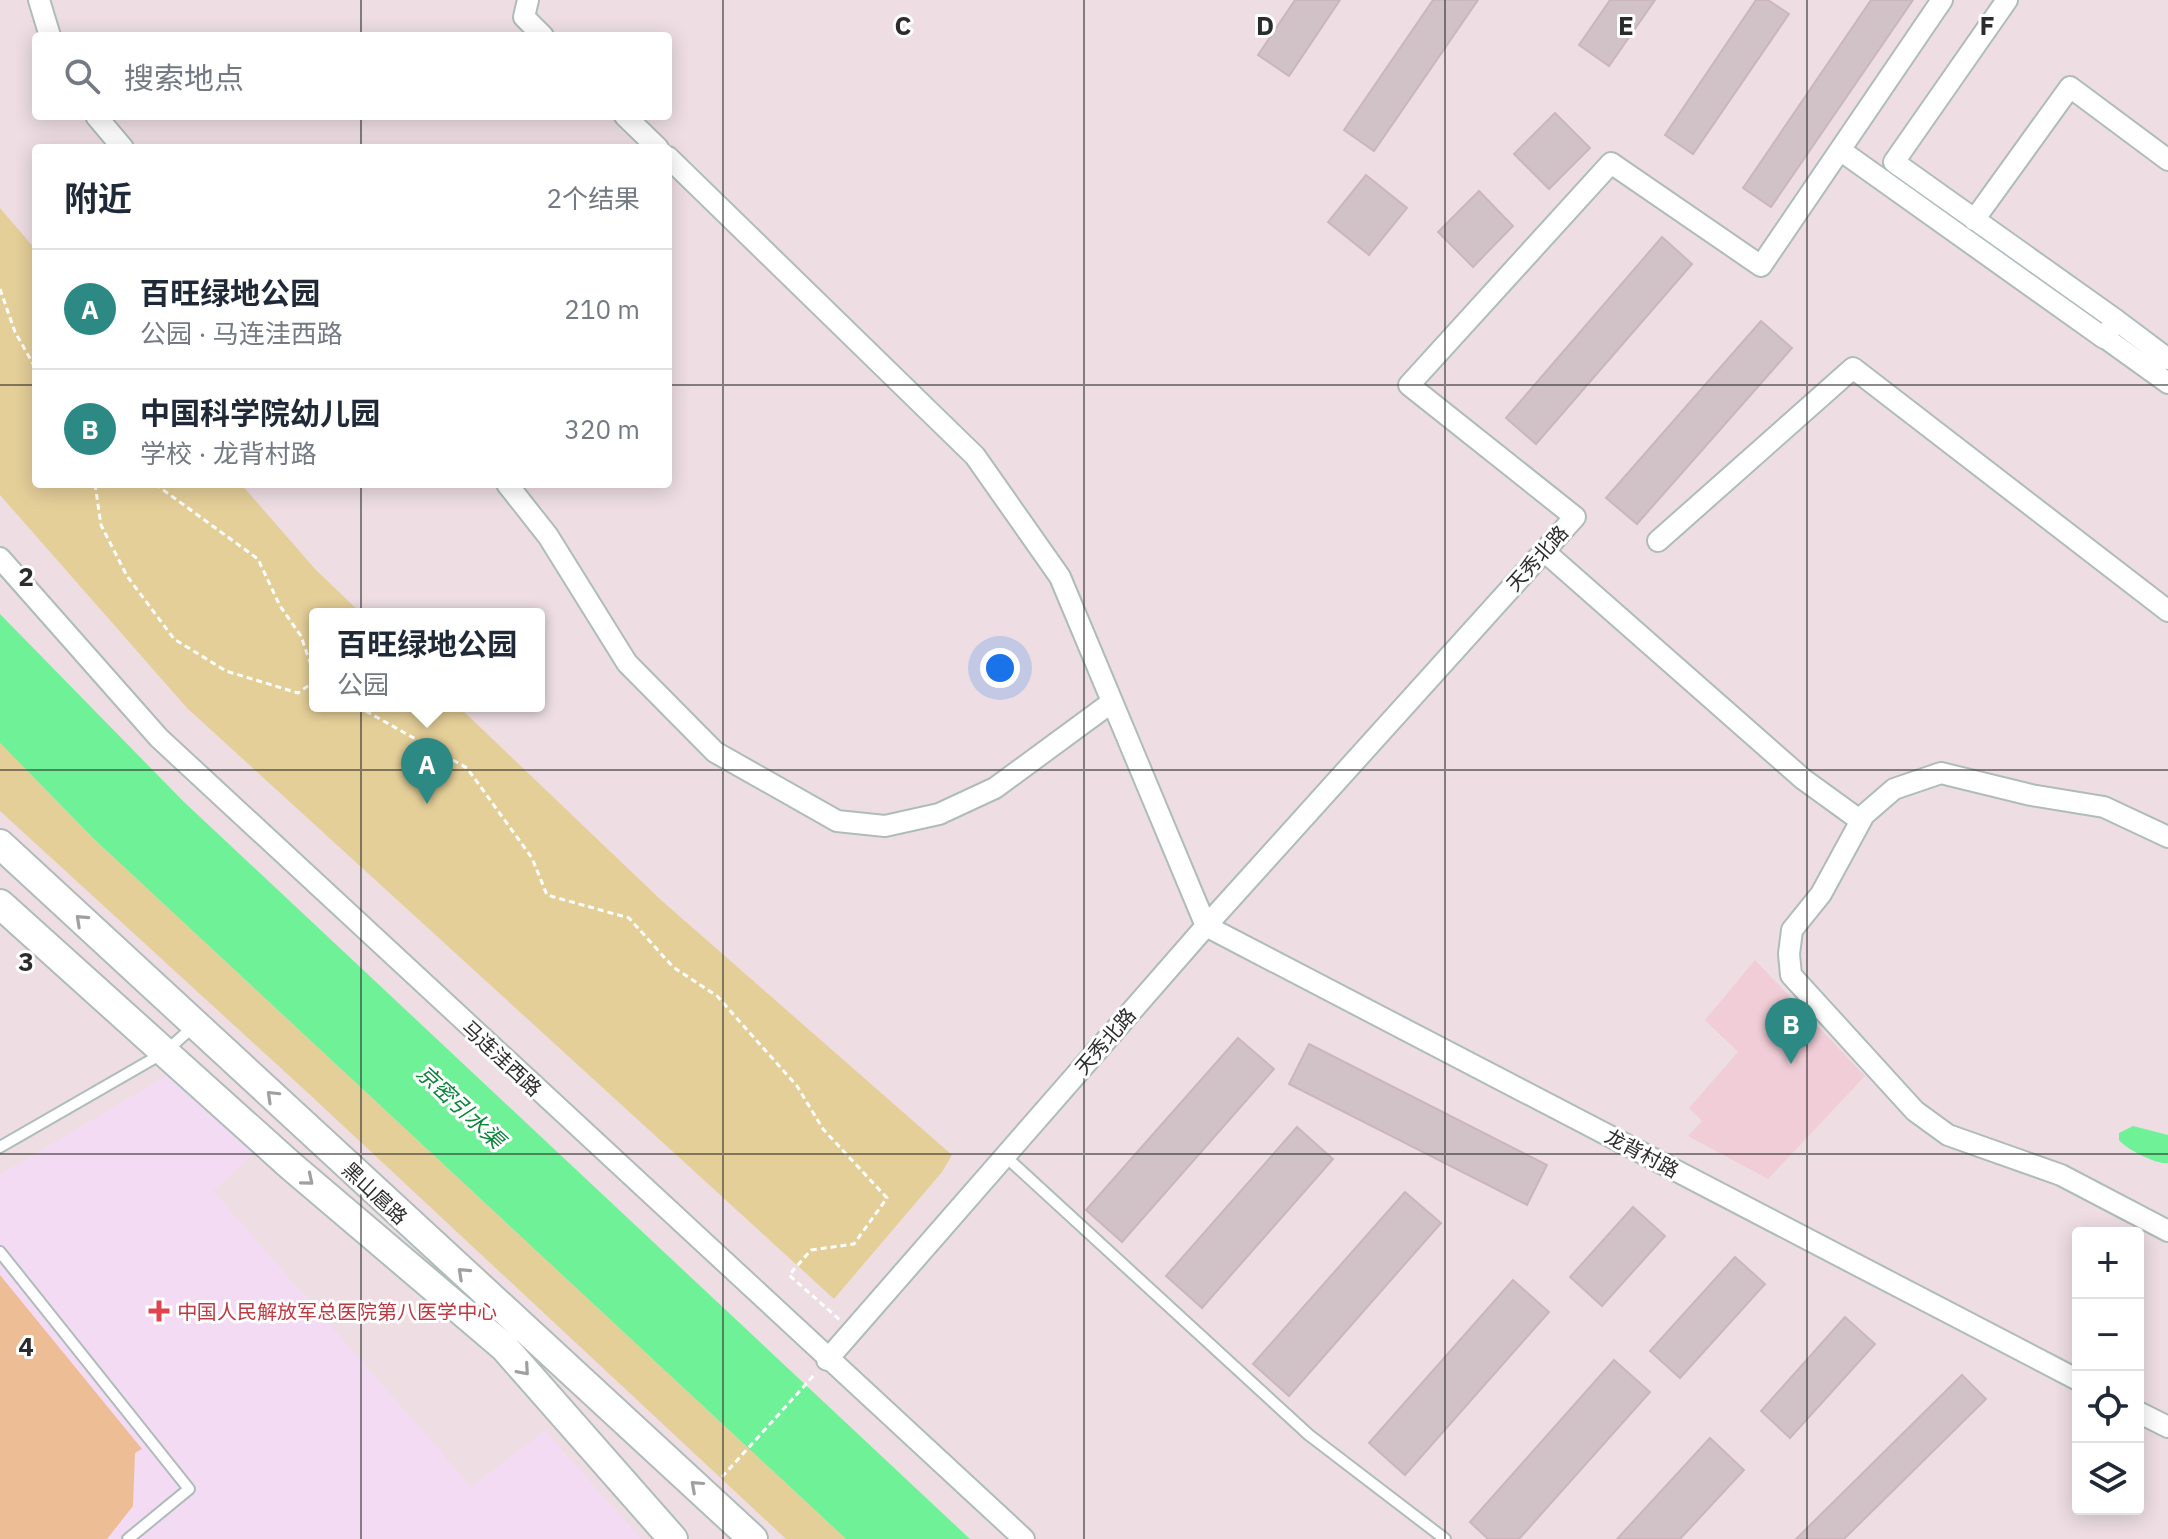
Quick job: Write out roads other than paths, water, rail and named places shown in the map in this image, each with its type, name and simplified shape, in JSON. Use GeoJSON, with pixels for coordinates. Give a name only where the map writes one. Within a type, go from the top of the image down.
{"type":"FeatureCollection","features":[{"type":"Feature","properties":{"kind":"main road","name":"黑山扈路"},"geometry":{"type":"LineString","coordinates":[[0,844],[753,1539]]}},
{"type":"Feature","properties":{"kind":"main road","name":"黑山扈路"},"geometry":{"type":"LineString","coordinates":[[0,904],[291,1166],[504,1347],[673,1539]]}},
{"type":"Feature","properties":{"kind":"main road"},"geometry":{"type":"LineString","coordinates":[[102,997],[117,998],[127,992],[132,984],[128,964]]}},
{"type":"Feature","properties":{"kind":"street"},"geometry":{"type":"LineString","coordinates":[[39,0],[49,32]]}},
{"type":"Feature","properties":{"kind":"street"},"geometry":{"type":"LineString","coordinates":[[528,0],[524,17],[539,32]]}},
{"type":"Feature","properties":{"kind":"street","name":"天秀北路"},"geometry":{"type":"LineString","coordinates":[[827,1360],[1206,926],[1575,517],[1409,385],[1611,163],[1761,266],[1942,0]]}},
{"type":"Feature","properties":{"kind":"street"},"geometry":{"type":"LineString","coordinates":[[2007,0],[1894,162],[1974,220],[2110,328],[2168,383]]}},
{"type":"Feature","properties":{"kind":"street"},"geometry":{"type":"LineString","coordinates":[[1974,220],[2070,87],[2168,160]]}},
{"type":"Feature","properties":{"kind":"street"},"geometry":{"type":"LineString","coordinates":[[99,120],[120,144]]}},
{"type":"Feature","properties":{"kind":"street"},"geometry":{"type":"LineString","coordinates":[[629,120],[654,144]]}},
{"type":"Feature","properties":{"kind":"street"},"geometry":{"type":"LineString","coordinates":[[1840,150],[2110,328],[2168,359]]}},
{"type":"Feature","properties":{"kind":"street"},"geometry":{"type":"LineString","coordinates":[[672,161],[975,456],[1060,577],[1206,926]]}},
{"type":"Feature","properties":{"kind":"street"},"geometry":{"type":"LineString","coordinates":[[1658,541],[1853,368],[2168,611]]}},
{"type":"Feature","properties":{"kind":"street"},"geometry":{"type":"LineString","coordinates":[[510,488],[548,536],[627,663],[715,752],[837,821],[885,826],[939,814],[995,788],[1112,702]]}},
{"type":"Feature","properties":{"kind":"street"},"geometry":{"type":"LineString","coordinates":[[1544,551],[1803,779],[1861,821]]}},
{"type":"Feature","properties":{"kind":"street","name":"马连洼西路"},"geometry":{"type":"LineString","coordinates":[[0,558],[159,738],[827,1360],[1024,1539]]}},
{"type":"Feature","properties":{"kind":"street"},"geometry":{"type":"LineString","coordinates":[[2168,837],[2104,807],[2031,795],[1941,773],[1894,789],[1861,821],[1821,894],[1792,930],[1789,954],[1791,975],[1915,1111],[1948,1135],[2061,1175],[2168,1231]]}},
{"type":"Feature","properties":{"kind":"street","name":"龙背村路"},"geometry":{"type":"LineString","coordinates":[[1206,926],[2072,1377]]}},
{"type":"Feature","properties":{"kind":"street"},"geometry":{"type":"LineString","coordinates":[[2144,1415],[2168,1427]]}},
{"type":"Feature","properties":{"kind":"lane"},"geometry":{"type":"LineString","coordinates":[[0,1147],[165,1052],[195,1024]]}},
{"type":"Feature","properties":{"kind":"lane"},"geometry":{"type":"LineString","coordinates":[[1005,1156],[1309,1435],[1445,1539]]}},
{"type":"Feature","properties":{"kind":"lane"},"geometry":{"type":"LineString","coordinates":[[0,1252],[189,1489],[128,1539]]}},
{"type":"Feature","properties":{"kind":"water","name":"京密引水渠"},"geometry":{"type":"Polygon","coordinates":[[[0,614],[183,801],[970,1539],[846,1539],[95,840],[0,743],[0,614]]]}},
{"type":"Feature","properties":{"kind":"water"},"geometry":{"type":"Polygon","coordinates":[[[2133,1126],[2168,1135],[2168,1163],[2142,1156],[2119,1140],[2119,1133],[2133,1126]]]}},
{"type":"Feature","properties":{"kind":"place","name":"百旺绿地公园"},"geometry":{"type":"Point","coordinates":[427,804]}},
{"type":"Feature","properties":{"kind":"place","name":"中国科学院幼儿园"},"geometry":{"type":"Point","coordinates":[1791,1064]}},
{"type":"Feature","properties":{"kind":"place","name":"中国人民解放军总医院第八医学中心"},"geometry":{"type":"Point","coordinates":[159,1311]}}]}
